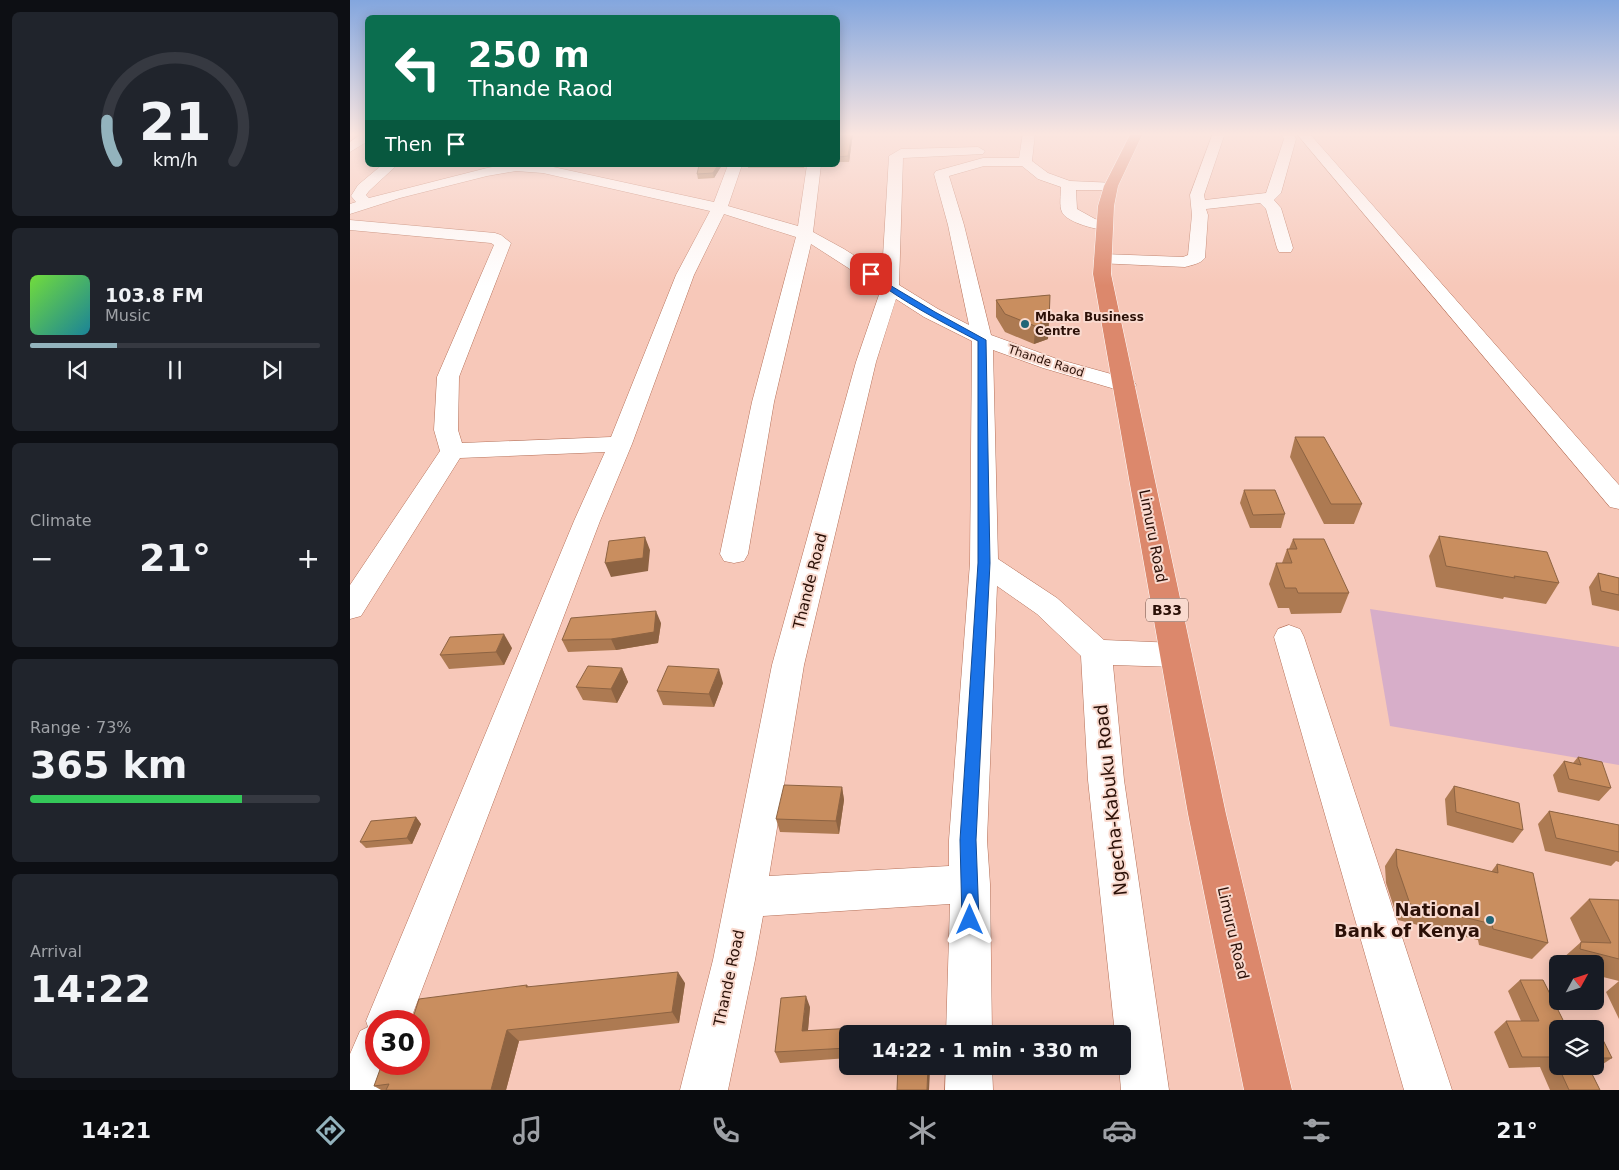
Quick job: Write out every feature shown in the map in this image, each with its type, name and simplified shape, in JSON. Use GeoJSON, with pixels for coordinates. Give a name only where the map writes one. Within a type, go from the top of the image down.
{"type":"FeatureCollection","features":[{"type":"Feature","properties":{"kind":"highway","name":"Limuru Road"},"geometry":{"type":"LineString","coordinates":[[1111,186],[1106,206],[1102,274],[1125,385],[1206,814],[1268,1090]]}},
{"type":"Feature","properties":{"kind":"street"},"geometry":{"type":"LineString","coordinates":[[358,206],[358,196],[362,188],[367,184]]}},
{"type":"Feature","properties":{"kind":"street","name":"Thande Raod"},"geometry":{"type":"LineString","coordinates":[[358,206],[439,184]]}},
{"type":"Feature","properties":{"kind":"street","name":"Thande Raod"},"geometry":{"type":"LineString","coordinates":[[606,184],[720,207],[805,234],[847,257],[890,289],[932,314],[982,340],[1046,363],[1125,385]]}},
{"type":"Feature","properties":{"kind":"street"},"geometry":{"type":"LineString","coordinates":[[392,1010],[587,521],[620,444],[685,275],[720,207],[728,184]]}},
{"type":"Feature","properties":{"kind":"street"},"geometry":{"type":"LineString","coordinates":[[734,554],[763,402],[805,234],[812,184]]}},
{"type":"Feature","properties":{"kind":"street","name":"Thande Road"},"geometry":{"type":"LineString","coordinates":[[704,1090],[734,960],[788,665],[866,362],[890,289],[893,184]]}},
{"type":"Feature","properties":{"kind":"street"},"geometry":{"type":"LineString","coordinates":[[943,184],[956,225],[982,340],[984,563],[968,840],[970,884],[969,1025]]}},
{"type":"Feature","properties":{"kind":"street"},"geometry":{"type":"LineString","coordinates":[[1065,184],[1111,186]]}},
{"type":"Feature","properties":{"kind":"street"},"geometry":{"type":"LineString","coordinates":[[1102,259],[1185,262],[1196,258],[1200,215],[1197,195],[1201,184]]}},
{"type":"Feature","properties":{"kind":"street"},"geometry":{"type":"LineString","coordinates":[[1198,205],[1265,199],[1274,193],[1277,184]]}},
{"type":"Feature","properties":{"kind":"street"},"geometry":{"type":"LineString","coordinates":[[1346,184],[1619,501]]}},
{"type":"Feature","properties":{"kind":"street"},"geometry":{"type":"LineString","coordinates":[[1068,185],[1069,211],[1089,222],[1104,226]]}},
{"type":"Feature","properties":{"kind":"street"},"geometry":{"type":"LineString","coordinates":[[1265,199],[1273,208],[1285,248]]}},
{"type":"Feature","properties":{"kind":"street"},"geometry":{"type":"LineString","coordinates":[[350,225],[495,238],[503,243],[448,377],[446,430],[452,451],[350,608]]}},
{"type":"Feature","properties":{"kind":"street"},"geometry":{"type":"LineString","coordinates":[[452,451],[620,444]]}},
{"type":"Feature","properties":{"kind":"street"},"geometry":{"type":"LineString","coordinates":[[984,563],[1047,606],[1096,652],[1176,655]]}},
{"type":"Feature","properties":{"kind":"street"},"geometry":{"type":"LineString","coordinates":[[1289,636],[1428,1090]]}},
{"type":"Feature","properties":{"kind":"street","name":"Ngecha-Kabuku Road"},"geometry":{"type":"LineString","coordinates":[[1096,652],[1106,780],[1145,1090]]}},
{"type":"Feature","properties":{"kind":"street"},"geometry":{"type":"LineString","coordinates":[[745,897],[970,884]]}},
{"type":"Feature","properties":{"kind":"street"},"geometry":{"type":"LineString","coordinates":[[358,1090],[365,1074]]}},
{"type":"Feature","properties":{"kind":"street"},"geometry":{"type":"LineString","coordinates":[[969,1075],[969,1090]]}},
{"type":"Feature","properties":{"kind":"shaded area"},"geometry":{"type":"Polygon","coordinates":[[[1370,609],[1619,647],[1619,765],[1390,726],[1370,609]]]}},
{"type":"Feature","properties":{"kind":"building"},"geometry":{"type":"Polygon","coordinates":[[[1050,295],[1049,321],[1035,326],[1005,314],[996,300],[1050,295]]]}},
{"type":"Feature","properties":{"kind":"building"},"geometry":{"type":"Polygon","coordinates":[[[1295,437],[1324,437],[1362,504],[1331,504],[1295,437]]]}},
{"type":"Feature","properties":{"kind":"building"},"geometry":{"type":"Polygon","coordinates":[[[1244,490],[1275,490],[1285,514],[1253,515],[1244,490]]]}},
{"type":"Feature","properties":{"kind":"building"},"geometry":{"type":"Polygon","coordinates":[[[1439,536],[1547,552],[1559,583],[1514,576],[1515,578],[1446,566],[1439,536]]]}},
{"type":"Feature","properties":{"kind":"building"},"geometry":{"type":"Polygon","coordinates":[[[645,537],[643,558],[605,563],[609,541],[645,537]]]}},
{"type":"Feature","properties":{"kind":"building"},"geometry":{"type":"Polygon","coordinates":[[[1293,539],[1324,539],[1349,593],[1298,593],[1296,588],[1285,588],[1276,563],[1292,563],[1287,549],[1297,549],[1293,539]]]}},
{"type":"Feature","properties":{"kind":"building"},"geometry":{"type":"Polygon","coordinates":[[[1598,573],[1619,578],[1619,595],[1601,591],[1598,573]]]}},
{"type":"Feature","properties":{"kind":"building"},"geometry":{"type":"Polygon","coordinates":[[[656,611],[654,632],[611,639],[562,640],[571,618],[656,611]]]}},
{"type":"Feature","properties":{"kind":"building"},"geometry":{"type":"Polygon","coordinates":[[[504,634],[496,652],[440,655],[450,637],[504,634]]]}},
{"type":"Feature","properties":{"kind":"building"},"geometry":{"type":"Polygon","coordinates":[[[588,666],[622,668],[611,689],[576,687],[588,666]]]}},
{"type":"Feature","properties":{"kind":"building"},"geometry":{"type":"Polygon","coordinates":[[[668,666],[719,669],[709,694],[657,691],[668,666]]]}},
{"type":"Feature","properties":{"kind":"building"},"geometry":{"type":"Polygon","coordinates":[[[1578,757],[1602,762],[1611,788],[1569,779],[1564,761],[1581,765],[1578,757]]]}},
{"type":"Feature","properties":{"kind":"building"},"geometry":{"type":"Polygon","coordinates":[[[784,785],[842,787],[836,821],[776,819],[784,785]]]}},
{"type":"Feature","properties":{"kind":"building"},"geometry":{"type":"Polygon","coordinates":[[[1454,786],[1519,803],[1523,830],[1456,812],[1454,786]]]}},
{"type":"Feature","properties":{"kind":"building"},"geometry":{"type":"Polygon","coordinates":[[[1549,811],[1619,825],[1619,852],[1556,838],[1549,811]]]}},
{"type":"Feature","properties":{"kind":"building"},"geometry":{"type":"Polygon","coordinates":[[[416,817],[407,838],[360,842],[371,821],[416,817]]]}},
{"type":"Feature","properties":{"kind":"building"},"geometry":{"type":"Polygon","coordinates":[[[1396,849],[1498,873],[1497,864],[1533,873],[1548,943],[1493,929],[1492,924],[1410,904],[1397,866],[1396,849]]]}},
{"type":"Feature","properties":{"kind":"building"},"geometry":{"type":"Polygon","coordinates":[[[1589,899],[1619,900],[1619,959],[1580,949],[1581,942],[1611,943],[1589,899]]]}},
{"type":"Feature","properties":{"kind":"building"},"geometry":{"type":"Polygon","coordinates":[[[678,972],[672,1012],[507,1030],[491,1090],[386,1090],[389,1084],[374,1086],[378,1075],[430,1075],[430,1010],[416,1010],[419,999],[527,985],[526,987],[678,972]]]}},
{"type":"Feature","properties":{"kind":"building"},"geometry":{"type":"Polygon","coordinates":[[[1520,980],[1543,980],[1549,992],[1549,1010],[1558,1010],[1563,1020],[1549,1020],[1549,1057],[1522,1057],[1506,1021],[1539,1021],[1520,980]]]}},
{"type":"Feature","properties":{"kind":"building"},"geometry":{"type":"Polygon","coordinates":[[[806,996],[802,1031],[839,1029],[839,1048],[775,1052],[781,998],[806,996]]]}},
{"type":"Feature","properties":{"kind":"building"},"geometry":{"type":"Polygon","coordinates":[[[1604,1042],[1612,1058],[1604,1058],[1604,1042]]]}},
{"type":"Feature","properties":{"kind":"building"},"geometry":{"type":"Polygon","coordinates":[[[898,1075],[928,1075],[927,1090],[897,1090],[898,1075]]]}},
{"type":"Feature","properties":{"kind":"building"},"geometry":{"type":"Polygon","coordinates":[[[1562,1075],[1592,1075],[1600,1090],[1569,1090],[1562,1075]]]}},
{"type":"Feature","properties":{"kind":"place","name":"Mbaka Business Centre"},"geometry":{"type":"Point","coordinates":[1025,324]}},
{"type":"Feature","properties":{"kind":"place","name":"National Bank of Kenya"},"geometry":{"type":"Point","coordinates":[1490,920]}},
{"type":"Feature","properties":{"kind":"route"},"geometry":{"type":"LineString","coordinates":[[871,274],[890,289],[932,314],[982,340],[984,563],[968,840],[970,920]]}}]}
